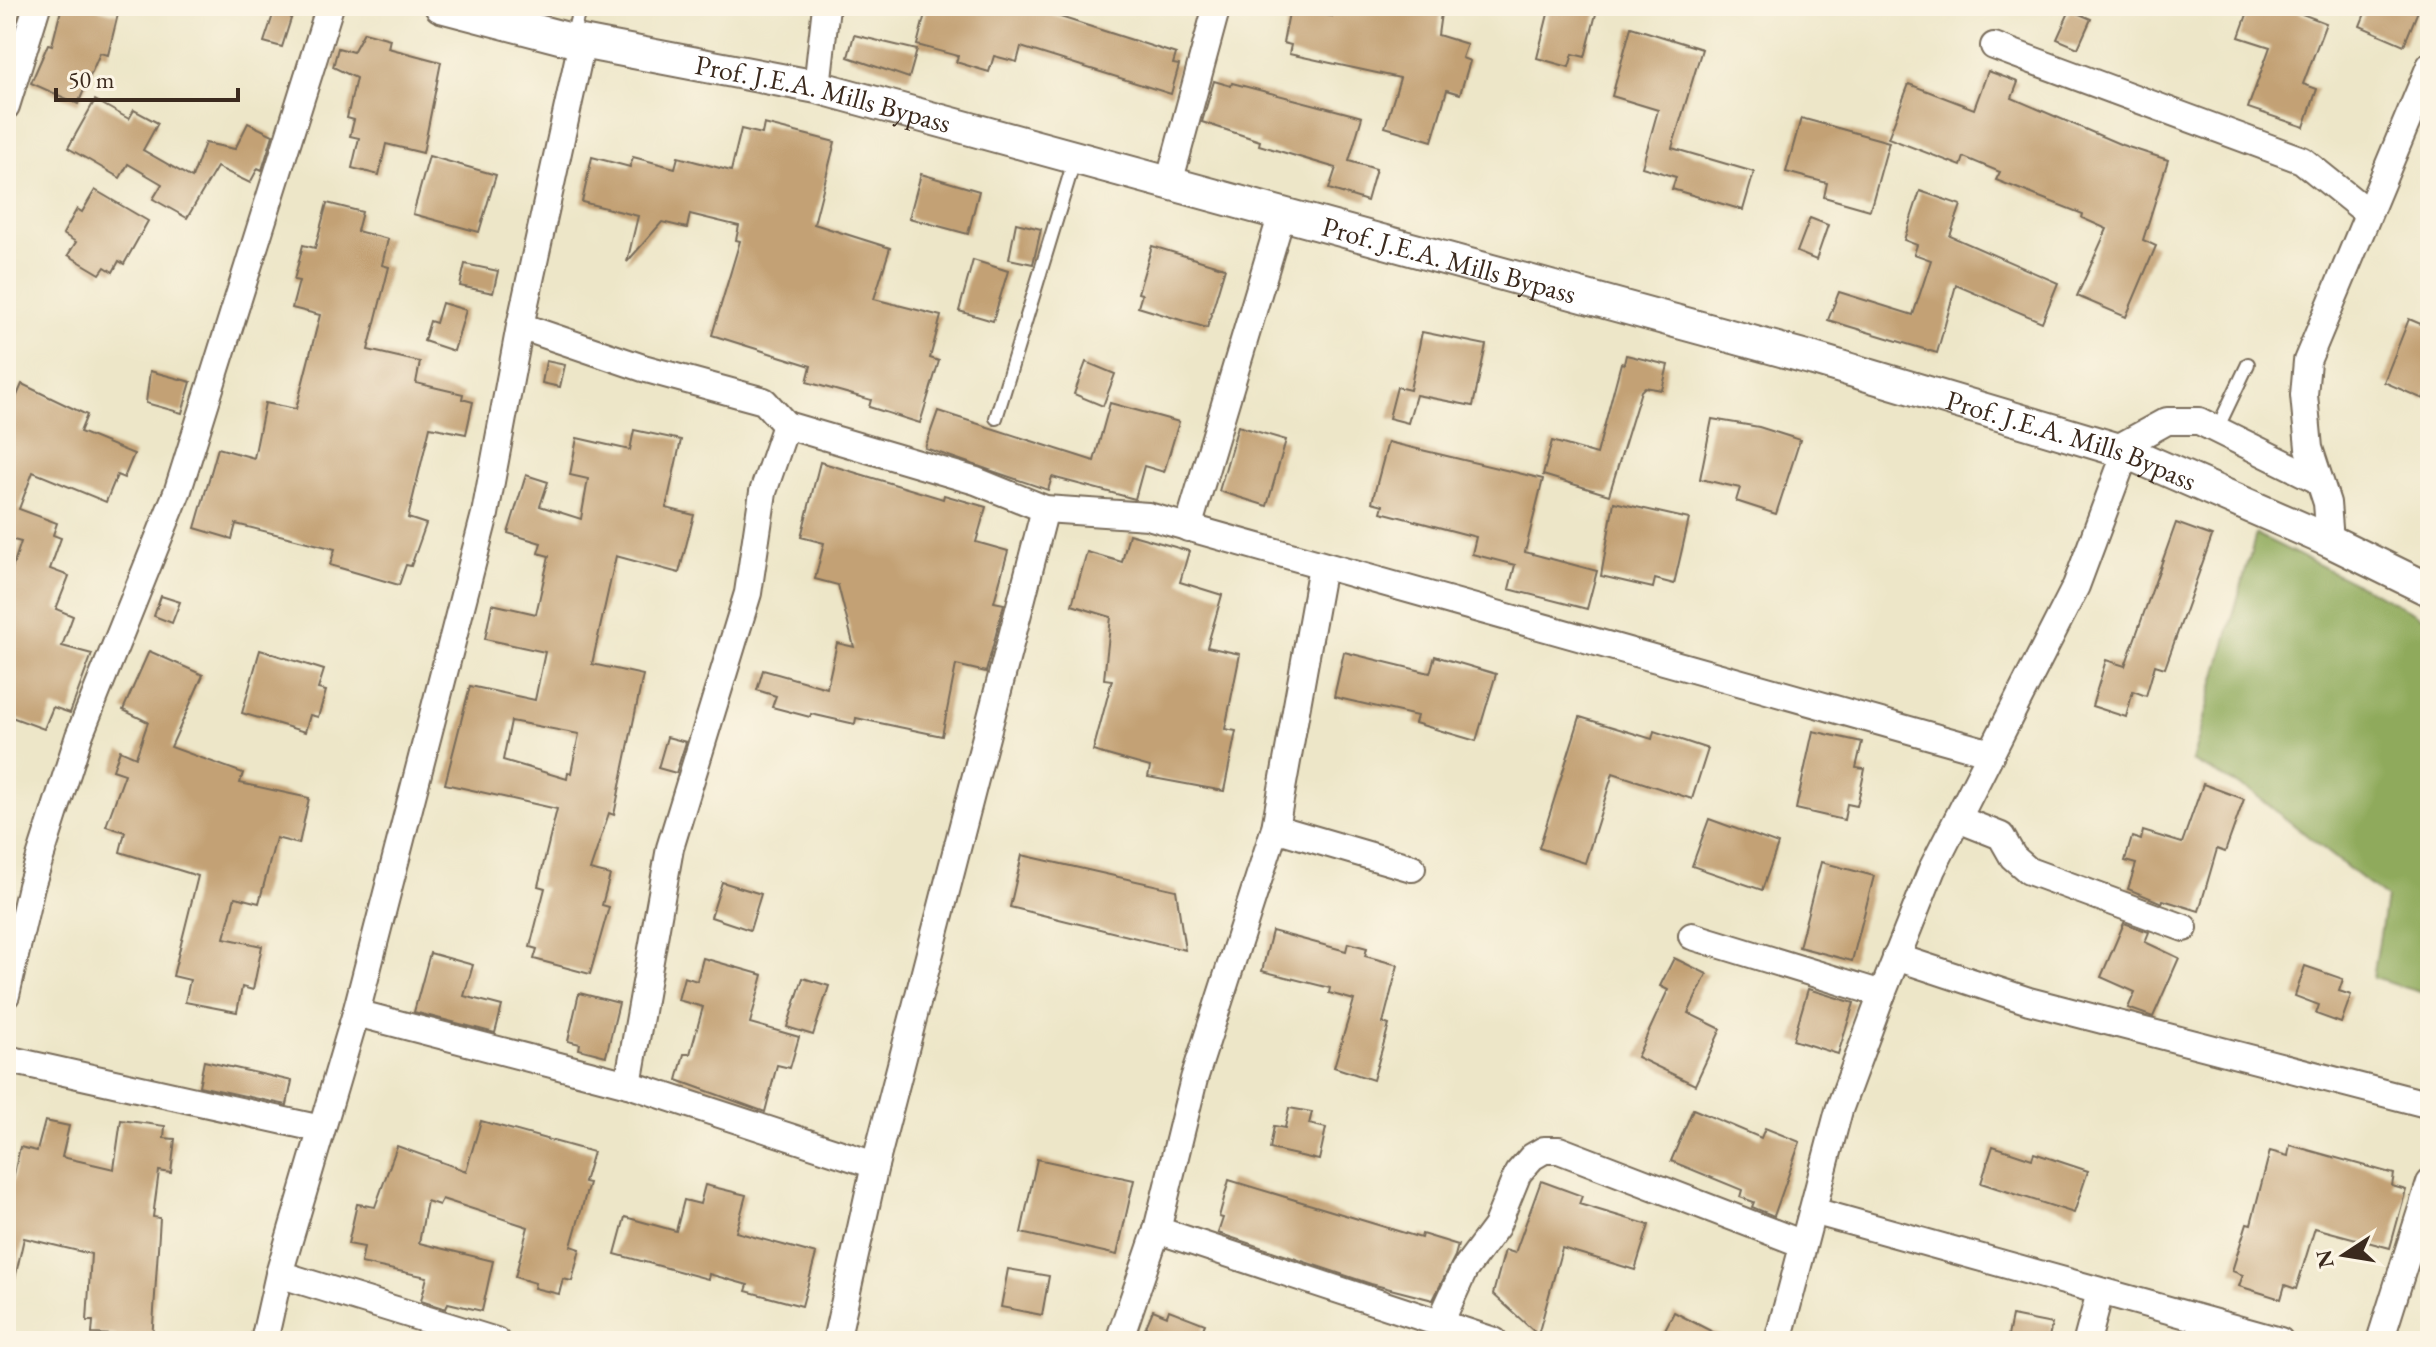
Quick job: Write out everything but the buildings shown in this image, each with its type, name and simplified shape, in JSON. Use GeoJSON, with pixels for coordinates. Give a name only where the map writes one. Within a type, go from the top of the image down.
{"type":"FeatureCollection","features":[{"type":"Feature","properties":{"kind":"street"},"geometry":{"type":"LineString","coordinates":[[6,106],[37,6]]}},
{"type":"Feature","properties":{"kind":"street"},"geometry":{"type":"LineString","coordinates":[[6,995],[31,886],[79,736],[178,490],[330,6]]}},
{"type":"Feature","properties":{"kind":"street","name":"Prof. J.E.A. Mills Bypass"},"geometry":{"type":"LineString","coordinates":[[441,6],[482,11],[576,41],[817,87],[1169,183],[1281,217],[1814,359],[2121,450],[2330,541],[2430,590]]}},
{"type":"Feature","properties":{"kind":"street"},"geometry":{"type":"LineString","coordinates":[[817,87],[826,6]]}},
{"type":"Feature","properties":{"kind":"street"},"geometry":{"type":"LineString","coordinates":[[1169,183],[1217,6]]}},
{"type":"Feature","properties":{"kind":"street"},"geometry":{"type":"LineString","coordinates":[[264,1341],[279,1274],[356,1013],[485,514],[576,41]]}},
{"type":"Feature","properties":{"kind":"street"},"geometry":{"type":"LineString","coordinates":[[1994,46],[2302,160],[2368,213]]}},
{"type":"Feature","properties":{"kind":"street"},"geometry":{"type":"LineString","coordinates":[[2330,541],[2327,503],[2309,448],[2304,395],[2307,361],[2430,66]]}},
{"type":"Feature","properties":{"kind":"street"},"geometry":{"type":"LineString","coordinates":[[1188,528],[1281,217]]}},
{"type":"Feature","properties":{"kind":"street"},"geometry":{"type":"LineString","coordinates":[[520,326],[643,368],[764,401],[786,425],[976,481],[1045,509],[1148,516],[1991,753]]}},
{"type":"Feature","properties":{"kind":"street"},"geometry":{"type":"LineString","coordinates":[[1778,1341],[1839,1110],[1896,957],[1958,819],[2076,586],[2121,450],[2167,421],[2190,419],[2217,429],[2318,480]]}},
{"type":"Feature","properties":{"kind":"street"},"geometry":{"type":"LineString","coordinates":[[628,1084],[670,848],[748,593],[763,492],[786,425]]}},
{"type":"Feature","properties":{"kind":"street"},"geometry":{"type":"LineString","coordinates":[[836,1341],[875,1165],[1045,509]]}},
{"type":"Feature","properties":{"kind":"street"},"geometry":{"type":"LineString","coordinates":[[1119,1341],[1157,1230],[1194,1079],[1275,828],[1322,566]]}},
{"type":"Feature","properties":{"kind":"street"},"geometry":{"type":"LineString","coordinates":[[1958,819],[2001,836],[2013,857],[2029,871],[2184,928]]}},
{"type":"Feature","properties":{"kind":"street"},"geometry":{"type":"LineString","coordinates":[[1275,828],[1412,868]]}},
{"type":"Feature","properties":{"kind":"street"},"geometry":{"type":"LineString","coordinates":[[1692,936],[1882,994]]}},
{"type":"Feature","properties":{"kind":"street"},"geometry":{"type":"LineString","coordinates":[[1896,957],[2029,1001],[2430,1105]]}},
{"type":"Feature","properties":{"kind":"street"},"geometry":{"type":"LineString","coordinates":[[356,1013],[628,1084],[875,1165]]}},
{"type":"Feature","properties":{"kind":"street"},"geometry":{"type":"LineString","coordinates":[[6,1059],[321,1129]]}},
{"type":"Feature","properties":{"kind":"street"},"geometry":{"type":"LineString","coordinates":[[1439,1325],[1464,1270],[1496,1227],[1518,1173],[1532,1157],[1544,1150],[1559,1150],[1803,1244]]}},
{"type":"Feature","properties":{"kind":"street"},"geometry":{"type":"LineString","coordinates":[[2380,1341],[2430,1183]]}},
{"type":"Feature","properties":{"kind":"street"},"geometry":{"type":"LineString","coordinates":[[1813,1211],[2280,1341]]}},
{"type":"Feature","properties":{"kind":"street"},"geometry":{"type":"LineString","coordinates":[[1157,1230],[1494,1341]]}},
{"type":"Feature","properties":{"kind":"street"},"geometry":{"type":"LineString","coordinates":[[279,1274],[496,1341]]}},
{"type":"Feature","properties":{"kind":"street"},"geometry":{"type":"LineString","coordinates":[[2087,1341],[2100,1292]]}},
{"type":"Feature","properties":{"kind":"lane"},"geometry":{"type":"LineString","coordinates":[[576,41],[580,6]]}},
{"type":"Feature","properties":{"kind":"lane"},"geometry":{"type":"LineString","coordinates":[[996,418],[1075,158]]}},
{"type":"Feature","properties":{"kind":"lane"},"geometry":{"type":"LineString","coordinates":[[2217,429],[2248,364]]}},
{"type":"Feature","properties":{"kind":"green space"},"geometry":{"type":"Polygon","coordinates":[[[2256,534],[2430,620],[2430,995],[2373,978],[2386,898],[2252,792],[2192,761],[2256,534]]]}}]}
